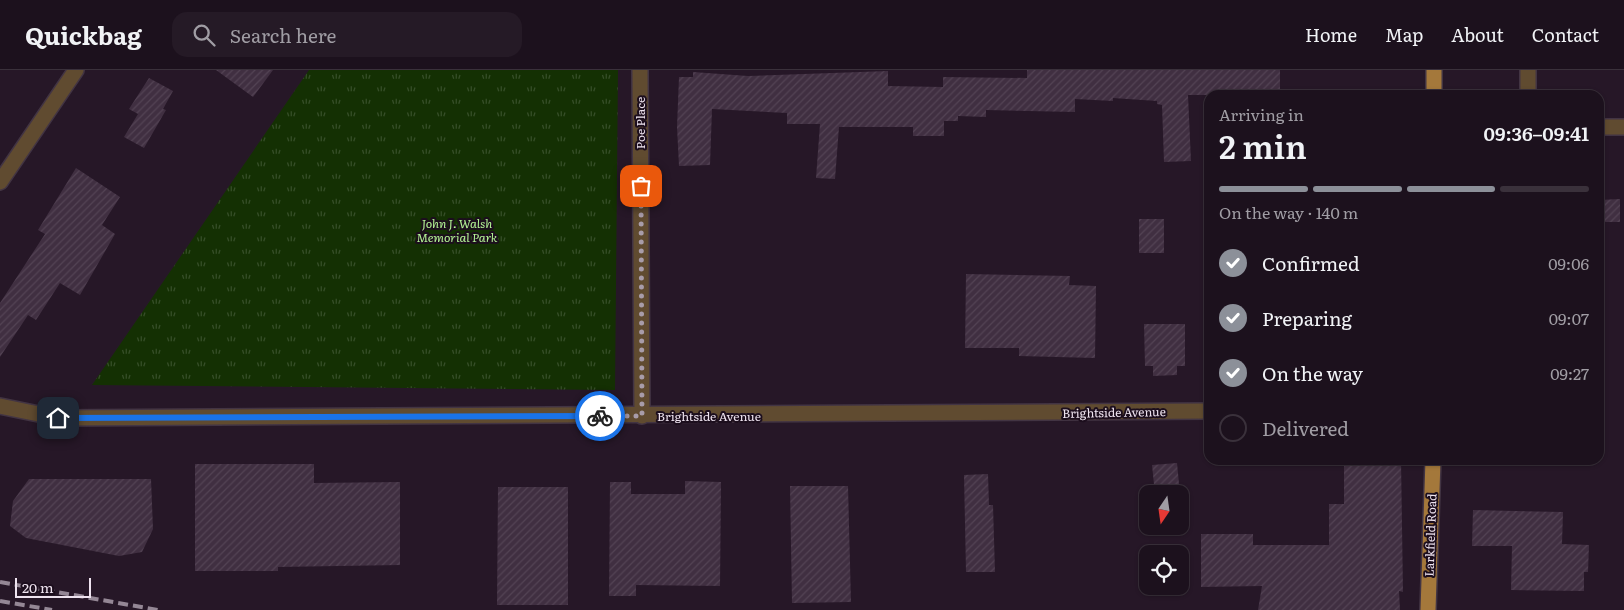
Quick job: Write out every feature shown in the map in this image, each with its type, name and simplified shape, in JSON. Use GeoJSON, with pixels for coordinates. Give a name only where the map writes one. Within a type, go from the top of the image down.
{"type":"FeatureCollection","features":[{"type":"Feature","properties":{"kind":"main road"},"geometry":{"type":"LineString","coordinates":[[1434,70],[1434,90]]}},
{"type":"Feature","properties":{"kind":"main road","name":"Larkfield Road"},"geometry":{"type":"LineString","coordinates":[[1428,610],[1433,465]]}},
{"type":"Feature","properties":{"kind":"street"},"geometry":{"type":"LineString","coordinates":[[0,182],[76,70]]}},
{"type":"Feature","properties":{"kind":"street","name":"Poe Place"},"geometry":{"type":"LineString","coordinates":[[640,70],[642,416]]}},
{"type":"Feature","properties":{"kind":"street"},"geometry":{"type":"LineString","coordinates":[[1528,70],[1528,90]]}},
{"type":"Feature","properties":{"kind":"street"},"geometry":{"type":"LineString","coordinates":[[1604,127],[1624,127]]}},
{"type":"Feature","properties":{"kind":"street","name":"Brightside Avenue"},"geometry":{"type":"LineString","coordinates":[[0,406],[58,418],[642,416],[1204,411]]}},
{"type":"Feature","properties":{"kind":"green space","name":"John J. Walsh Memorial Park"},"geometry":{"type":"Polygon","coordinates":[[[309,70],[618,70],[615,390],[92,385],[309,70]]]}},
{"type":"Feature","properties":{"kind":"building"},"geometry":{"type":"Polygon","coordinates":[[[216,70],[273,70],[253,97],[216,70]]]}},
{"type":"Feature","properties":{"kind":"building"},"geometry":{"type":"Polygon","coordinates":[[[1027,70],[1280,70],[1280,90],[1204,90],[1204,95],[1188,95],[1191,161],[1164,162],[1162,105],[1157,104],[1157,101],[1113,98],[1113,101],[1075,99],[1075,112],[986,110],[986,117],[958,116],[958,121],[944,121],[944,136],[913,136],[913,127],[839,127],[835,179],[816,178],[820,124],[787,124],[787,113],[712,109],[710,165],[679,166],[677,127],[679,77],[693,77],[693,72],[748,76],[888,71],[888,86],[943,87],[943,77],[1027,78],[1027,70]]]}},
{"type":"Feature","properties":{"kind":"building"},"geometry":{"type":"Polygon","coordinates":[[[149,78],[173,91],[163,109],[166,110],[144,148],[124,137],[138,114],[129,109],[149,78]]]}},
{"type":"Feature","properties":{"kind":"building"},"geometry":{"type":"Polygon","coordinates":[[[76,168],[120,197],[102,225],[115,234],[80,295],[60,283],[36,320],[28,315],[0,357],[0,303],[45,234],[38,230],[76,168]]]}},
{"type":"Feature","properties":{"kind":"building"},"geometry":{"type":"Polygon","coordinates":[[[1620,199],[1620,222],[1604,222],[1604,200],[1620,199]]]}},
{"type":"Feature","properties":{"kind":"building"},"geometry":{"type":"Polygon","coordinates":[[[1139,219],[1164,219],[1164,253],[1139,253],[1139,219]]]}},
{"type":"Feature","properties":{"kind":"building"},"geometry":{"type":"Polygon","coordinates":[[[966,274],[1070,276],[1069,285],[1096,286],[1095,358],[1019,356],[1019,348],[965,348],[966,274]]]}},
{"type":"Feature","properties":{"kind":"building"},"geometry":{"type":"Polygon","coordinates":[[[1144,324],[1185,324],[1185,366],[1177,366],[1177,375],[1153,376],[1153,366],[1145,366],[1144,324]]]}},
{"type":"Feature","properties":{"kind":"building"},"geometry":{"type":"Polygon","coordinates":[[[1177,463],[1179,485],[1154,485],[1152,465],[1177,463]]]}},
{"type":"Feature","properties":{"kind":"building"},"geometry":{"type":"Polygon","coordinates":[[[195,464],[314,464],[314,483],[400,482],[400,565],[278,567],[278,571],[195,571],[195,464]]]}},
{"type":"Feature","properties":{"kind":"building"},"geometry":{"type":"Polygon","coordinates":[[[1344,465],[1401,465],[1403,592],[1399,591],[1400,610],[1258,610],[1262,586],[1201,587],[1201,534],[1253,534],[1253,545],[1329,545],[1329,504],[1344,504],[1344,465]]]}},
{"type":"Feature","properties":{"kind":"building"},"geometry":{"type":"Polygon","coordinates":[[[988,474],[989,505],[993,505],[995,572],[966,572],[964,475],[988,474]]]}},
{"type":"Feature","properties":{"kind":"building"},"geometry":{"type":"Polygon","coordinates":[[[29,479],[151,479],[153,529],[142,552],[119,556],[26,538],[10,526],[13,501],[29,479]]]}},
{"type":"Feature","properties":{"kind":"building"},"geometry":{"type":"Polygon","coordinates":[[[685,481],[721,482],[720,586],[636,585],[636,596],[609,596],[610,482],[631,482],[631,494],[685,494],[685,481]]]}},
{"type":"Feature","properties":{"kind":"building"},"geometry":{"type":"Polygon","coordinates":[[[790,486],[848,486],[851,602],[792,603],[790,486]]]}},
{"type":"Feature","properties":{"kind":"building"},"geometry":{"type":"Polygon","coordinates":[[[498,487],[568,487],[568,605],[497,605],[498,487]]]}},
{"type":"Feature","properties":{"kind":"building"},"geometry":{"type":"Polygon","coordinates":[[[1473,510],[1563,512],[1562,544],[1589,545],[1588,572],[1584,572],[1584,591],[1511,590],[1512,546],[1472,546],[1473,510]]]}},
{"type":"Feature","properties":{"kind":"railway"},"geometry":{"type":"LineString","coordinates":[[0,582],[158,610]]}},
{"type":"Feature","properties":{"kind":"railway"},"geometry":{"type":"LineString","coordinates":[[0,601],[52,610]]}},
{"type":"Feature","properties":{"kind":"way so far"},"geometry":{"type":"LineString","coordinates":[[600,416],[642,416],[641,186]]}},
{"type":"Feature","properties":{"kind":"route"},"geometry":{"type":"LineString","coordinates":[[58,418],[600,416]]}}]}
